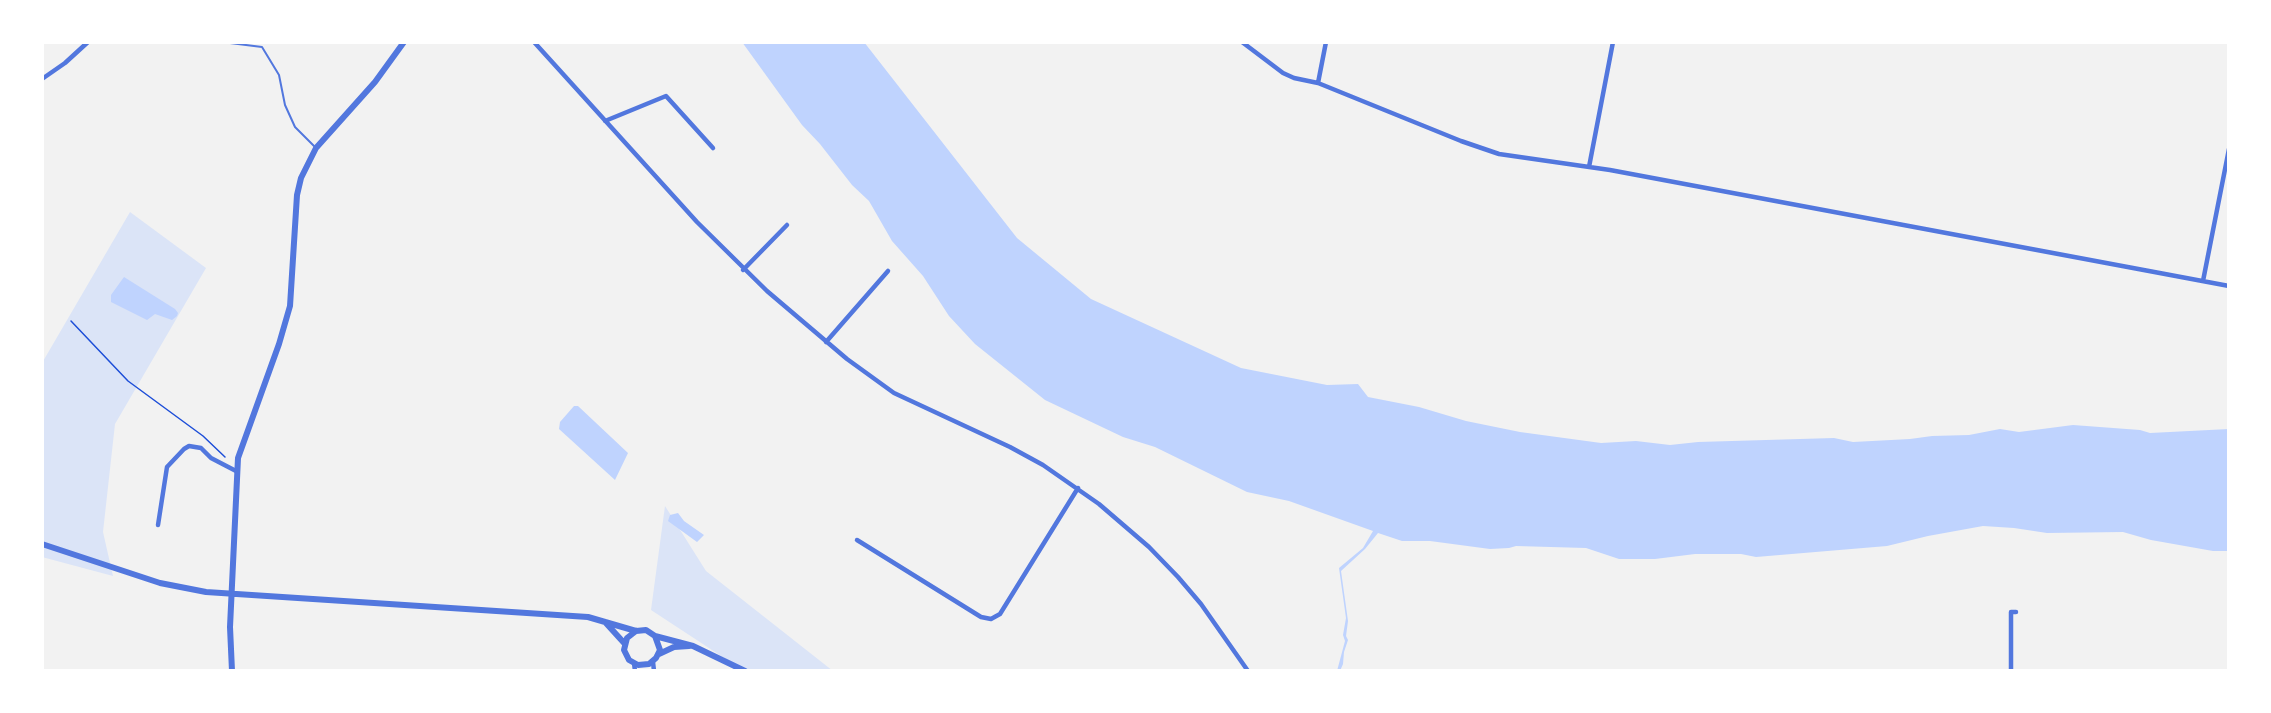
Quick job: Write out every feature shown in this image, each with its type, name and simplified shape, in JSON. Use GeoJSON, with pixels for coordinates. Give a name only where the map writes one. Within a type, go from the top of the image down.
{"type":"FeatureCollection","features":[{"type":"Feature","properties":{"kind":"street"},"geometry":{"type":"LineString","coordinates":[[42,79],[65,63],[88,42]]}},
{"type":"Feature","properties":{"kind":"street"},"geometry":{"type":"LineString","coordinates":[[232,671],[231,595],[236,471],[241,445],[279,344],[290,306],[297,195],[301,178],[316,148],[375,82],[404,42]]}},
{"type":"Feature","properties":{"kind":"street"},"geometry":{"type":"LineString","coordinates":[[534,42],[743,270],[826,342],[894,393],[1010,447],[1043,465],[1124,525],[1178,577],[1201,604],[1248,671]]}},
{"type":"Feature","properties":{"kind":"street"},"geometry":{"type":"LineString","coordinates":[[1242,42],[1283,73],[1294,78],[1318,83],[1499,154],[1589,167],[2229,286]]}},
{"type":"Feature","properties":{"kind":"street"},"geometry":{"type":"LineString","coordinates":[[1318,83],[1326,42]]}},
{"type":"Feature","properties":{"kind":"street"},"geometry":{"type":"LineString","coordinates":[[1589,167],[1613,42]]}},
{"type":"Feature","properties":{"kind":"street"},"geometry":{"type":"LineString","coordinates":[[605,121],[666,96],[713,148]]}},
{"type":"Feature","properties":{"kind":"street"},"geometry":{"type":"LineString","coordinates":[[2204,281],[2229,149]]}},
{"type":"Feature","properties":{"kind":"street"},"geometry":{"type":"LineString","coordinates":[[743,270],[787,225]]}},
{"type":"Feature","properties":{"kind":"street"},"geometry":{"type":"LineString","coordinates":[[826,342],[888,271]]}},
{"type":"Feature","properties":{"kind":"street"},"geometry":{"type":"LineString","coordinates":[[158,525],[167,467],[184,449],[189,446],[201,448],[211,458],[236,471]]}},
{"type":"Feature","properties":{"kind":"street"},"geometry":{"type":"LineString","coordinates":[[857,540],[981,617],[991,619],[1000,614],[1078,489]]}},
{"type":"Feature","properties":{"kind":"street"},"geometry":{"type":"LineString","coordinates":[[42,544],[160,583],[231,595],[579,616],[636,631],[646,630],[655,636],[693,646],[745,671]]}},
{"type":"Feature","properties":{"kind":"street"},"geometry":{"type":"LineString","coordinates":[[2011,671],[2011,612],[2016,612]]}},
{"type":"Feature","properties":{"kind":"street"},"geometry":{"type":"LineString","coordinates":[[604,622],[625,644]]}},
{"type":"Feature","properties":{"kind":"street"},"geometry":{"type":"LineString","coordinates":[[636,631],[629,636],[625,644],[626,655],[634,667],[653,662]]}},
{"type":"Feature","properties":{"kind":"street"},"geometry":{"type":"LineString","coordinates":[[654,671],[653,662],[660,645],[655,636]]}},
{"type":"Feature","properties":{"kind":"street"},"geometry":{"type":"LineString","coordinates":[[658,654],[675,647],[693,646]]}},
{"type":"Feature","properties":{"kind":"lane"},"geometry":{"type":"LineString","coordinates":[[222,42],[262,47],[279,75],[285,105],[295,127],[316,148]]}},
{"type":"Feature","properties":{"kind":"path"},"geometry":{"type":"LineString","coordinates":[[70,321],[128,381],[214,445],[226,459],[226,466]]}},
{"type":"Feature","properties":{"kind":"shaded area"},"geometry":{"type":"Polygon","coordinates":[[[130,212],[206,268],[115,424],[103,532],[113,576],[42,557],[42,363],[130,212]]]}},
{"type":"Feature","properties":{"kind":"shaded area"},"geometry":{"type":"Polygon","coordinates":[[[665,506],[706,571],[833,671],[744,671],[651,610],[665,506]]]}},
{"type":"Feature","properties":{"kind":"water"},"geometry":{"type":"Polygon","coordinates":[[[742,42],[864,42],[1017,238],[1091,299],[1241,368],[1327,385],[1358,384],[1368,397],[1419,407],[1466,421],[1520,432],[1601,443],[1636,441],[1670,445],[1698,442],[1834,438],[1853,442],[1969,435],[2000,429],[2019,432],[2073,425],[2140,430],[2150,433],[2229,429],[2229,551],[2213,551],[2151,540],[2123,532],[2047,533],[1983,526],[1887,546],[1756,557],[1741,554],[1695,554],[1655,559],[1619,559],[1586,548],[1516,546],[1490,549],[1430,541],[1402,541],[1378,533],[1365,549],[1341,571],[1348,621],[1346,636],[1348,640],[1343,664],[1340,671],[1337,671],[1345,641],[1343,635],[1346,618],[1339,568],[1363,548],[1373,531],[1289,501],[1247,492],[1155,447],[1123,437],[1045,400],[975,344],[949,316],[923,276],[892,241],[869,201],[852,185],[802,125],[742,42]]]}},
{"type":"Feature","properties":{"kind":"water"},"geometry":{"type":"Polygon","coordinates":[[[124,277],[175,309],[177,316],[172,320],[155,314],[147,320],[111,302],[111,295],[124,277]]]}},
{"type":"Feature","properties":{"kind":"water"},"geometry":{"type":"Polygon","coordinates":[[[574,406],[578,406],[628,453],[615,480],[559,429],[560,422],[574,406]]]}},
{"type":"Feature","properties":{"kind":"water"},"geometry":{"type":"Polygon","coordinates":[[[678,513],[684,521],[704,535],[697,542],[668,521],[670,515],[678,513]]]}}]}
